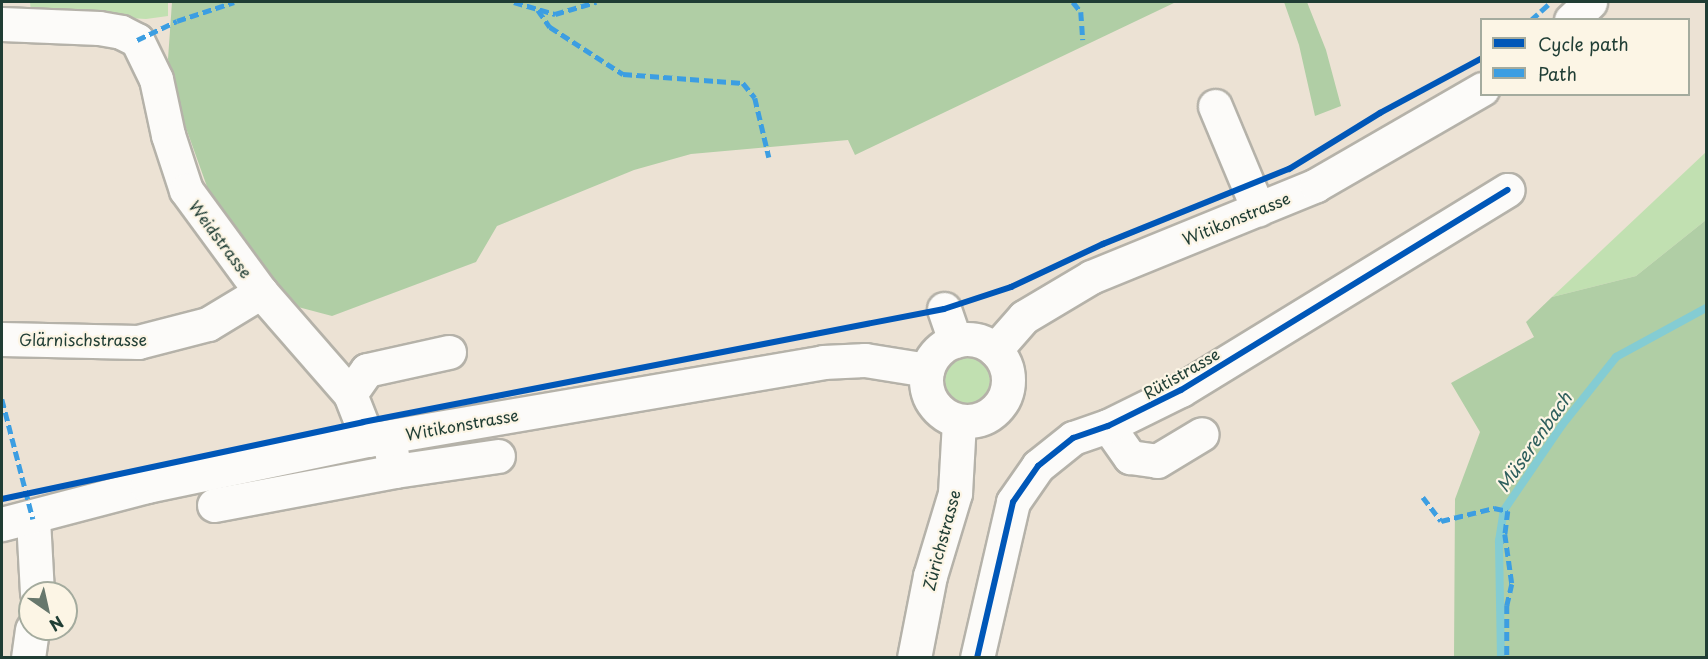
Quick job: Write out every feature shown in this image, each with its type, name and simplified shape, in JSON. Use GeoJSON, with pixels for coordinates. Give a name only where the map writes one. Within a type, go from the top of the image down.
{"type":"FeatureCollection","features":[{"type":"Feature","properties":{"kind":"street"},"geometry":{"type":"LineString","coordinates":[[1573,18],[1590,2]]}},
{"type":"Feature","properties":{"kind":"street","name":"Weidstrasse"},"geometry":{"type":"LineString","coordinates":[[2,24],[99,28],[121,32],[137,40],[156,79],[168,135],[186,190],[261,292],[350,394],[378,438],[395,471]]}},
{"type":"Feature","properties":{"kind":"street","name":"Witikonstrasse"},"geometry":{"type":"LineString","coordinates":[[995,350],[1024,317],[1091,277],[1316,185],[1480,90]]}},
{"type":"Feature","properties":{"kind":"street"},"geometry":{"type":"LineString","coordinates":[[1215,106],[1258,209]]}},
{"type":"Feature","properties":{"kind":"street","name":"Rütistrasse"},"geometry":{"type":"LineString","coordinates":[[977,657],[1013,502],[1038,466],[1073,438],[1108,426],[1181,390],[1508,190]]}},
{"type":"Feature","properties":{"kind":"street","name":"Glärnischstrasse"},"geometry":{"type":"LineString","coordinates":[[2,339],[138,342],[208,324],[261,292]]}},
{"type":"Feature","properties":{"kind":"street"},"geometry":{"type":"LineString","coordinates":[[944,309],[955,341]]}},
{"type":"Feature","properties":{"kind":"street"},"geometry":{"type":"LineString","coordinates":[[977,340],[995,350],[1008,373],[1004,399],[985,417],[959,421],[939,411],[932,402],[926,381],[927,370],[938,351],[955,341],[977,340]]}},
{"type":"Feature","properties":{"kind":"street"},"geometry":{"type":"LineString","coordinates":[[350,394],[367,370],[449,352]]}},
{"type":"Feature","properties":{"kind":"street","name":"Witikonstrasse"},"geometry":{"type":"LineString","coordinates":[[2,524],[33,519],[147,486],[378,438],[823,362],[865,360],[927,370]]}},
{"type":"Feature","properties":{"kind":"street","name":"Zürichstrasse"},"geometry":{"type":"LineString","coordinates":[[914,657],[930,576],[955,493],[959,421]]}},
{"type":"Feature","properties":{"kind":"street"},"geometry":{"type":"LineString","coordinates":[[1108,426],[1130,457],[1157,461],[1202,434]]}},
{"type":"Feature","properties":{"kind":"street"},"geometry":{"type":"LineString","coordinates":[[214,505],[395,471],[498,456]]}},
{"type":"Feature","properties":{"kind":"street"},"geometry":{"type":"LineString","coordinates":[[33,519],[36,581]]}},
{"type":"Feature","properties":{"kind":"street"},"geometry":{"type":"LineString","coordinates":[[28,657],[30,641]]}},
{"type":"Feature","properties":{"kind":"green space"},"geometry":{"type":"Polygon","coordinates":[[[30,2],[168,2],[168,16],[146,19],[31,12],[30,2]]]}},
{"type":"Feature","properties":{"kind":"green space"},"geometry":{"type":"Polygon","coordinates":[[[172,2],[1176,2],[855,155],[848,140],[691,154],[634,170],[497,226],[476,262],[332,316],[298,307],[245,252],[210,195],[186,128],[168,59],[172,2]]]}},
{"type":"Feature","properties":{"kind":"green space"},"geometry":{"type":"Polygon","coordinates":[[[1284,2],[1307,2],[1326,50],[1341,106],[1315,116],[1299,45],[1284,2]]]}},
{"type":"Feature","properties":{"kind":"green space"},"geometry":{"type":"Polygon","coordinates":[[[1706,152],[1706,220],[1636,276],[1552,297],[1706,152]]]}},
{"type":"Feature","properties":{"kind":"green space"},"geometry":{"type":"Polygon","coordinates":[[[1706,220],[1706,657],[1454,657],[1455,499],[1480,432],[1451,383],[1534,337],[1526,322],[1552,297],[1636,276],[1706,220]]]}},
{"type":"Feature","properties":{"kind":"green space"},"geometry":{"type":"Polygon","coordinates":[[[961,356],[971,356],[986,366],[990,380],[989,389],[980,400],[971,404],[961,404],[946,394],[942,385],[942,375],[952,360],[961,356]]]}},
{"type":"Feature","properties":{"kind":"waterway","name":"Müserenbach"},"geometry":{"type":"LineString","coordinates":[[1501,658],[1499,541],[1504,510],[1562,425],[1616,357],[1706,308]]}},
{"type":"Feature","properties":{"kind":"marked path"},"geometry":{"type":"LineString","coordinates":[[137,40],[177,21],[234,2]]}},
{"type":"Feature","properties":{"kind":"marked path"},"geometry":{"type":"LineString","coordinates":[[514,2],[555,14],[596,2]]}},
{"type":"Feature","properties":{"kind":"marked path"},"geometry":{"type":"LineString","coordinates":[[1073,2],[1081,12],[1083,40]]}},
{"type":"Feature","properties":{"kind":"marked path"},"geometry":{"type":"LineString","coordinates":[[1533,18],[1551,2]]}},
{"type":"Feature","properties":{"kind":"marked path"},"geometry":{"type":"LineString","coordinates":[[538,10],[550,27],[623,74],[743,83],[755,98],[769,157]]}},
{"type":"Feature","properties":{"kind":"marked path"},"geometry":{"type":"LineString","coordinates":[[2,399],[33,519]]}},
{"type":"Feature","properties":{"kind":"marked path"},"geometry":{"type":"LineString","coordinates":[[1423,497],[1441,521],[1494,508],[1508,511],[1505,534],[1512,584],[1507,605],[1507,658]]}},
{"type":"Feature","properties":{"kind":"cycle path"},"geometry":{"type":"LineString","coordinates":[[2,499],[363,422],[944,309],[1011,287],[1103,244],[1289,169],[1380,113],[1480,59]]}},
{"type":"Feature","properties":{"kind":"cycle path"},"geometry":{"type":"LineString","coordinates":[[977,658],[1013,502],[1038,466],[1073,438],[1108,426],[1181,390],[1508,190]]}}]}
